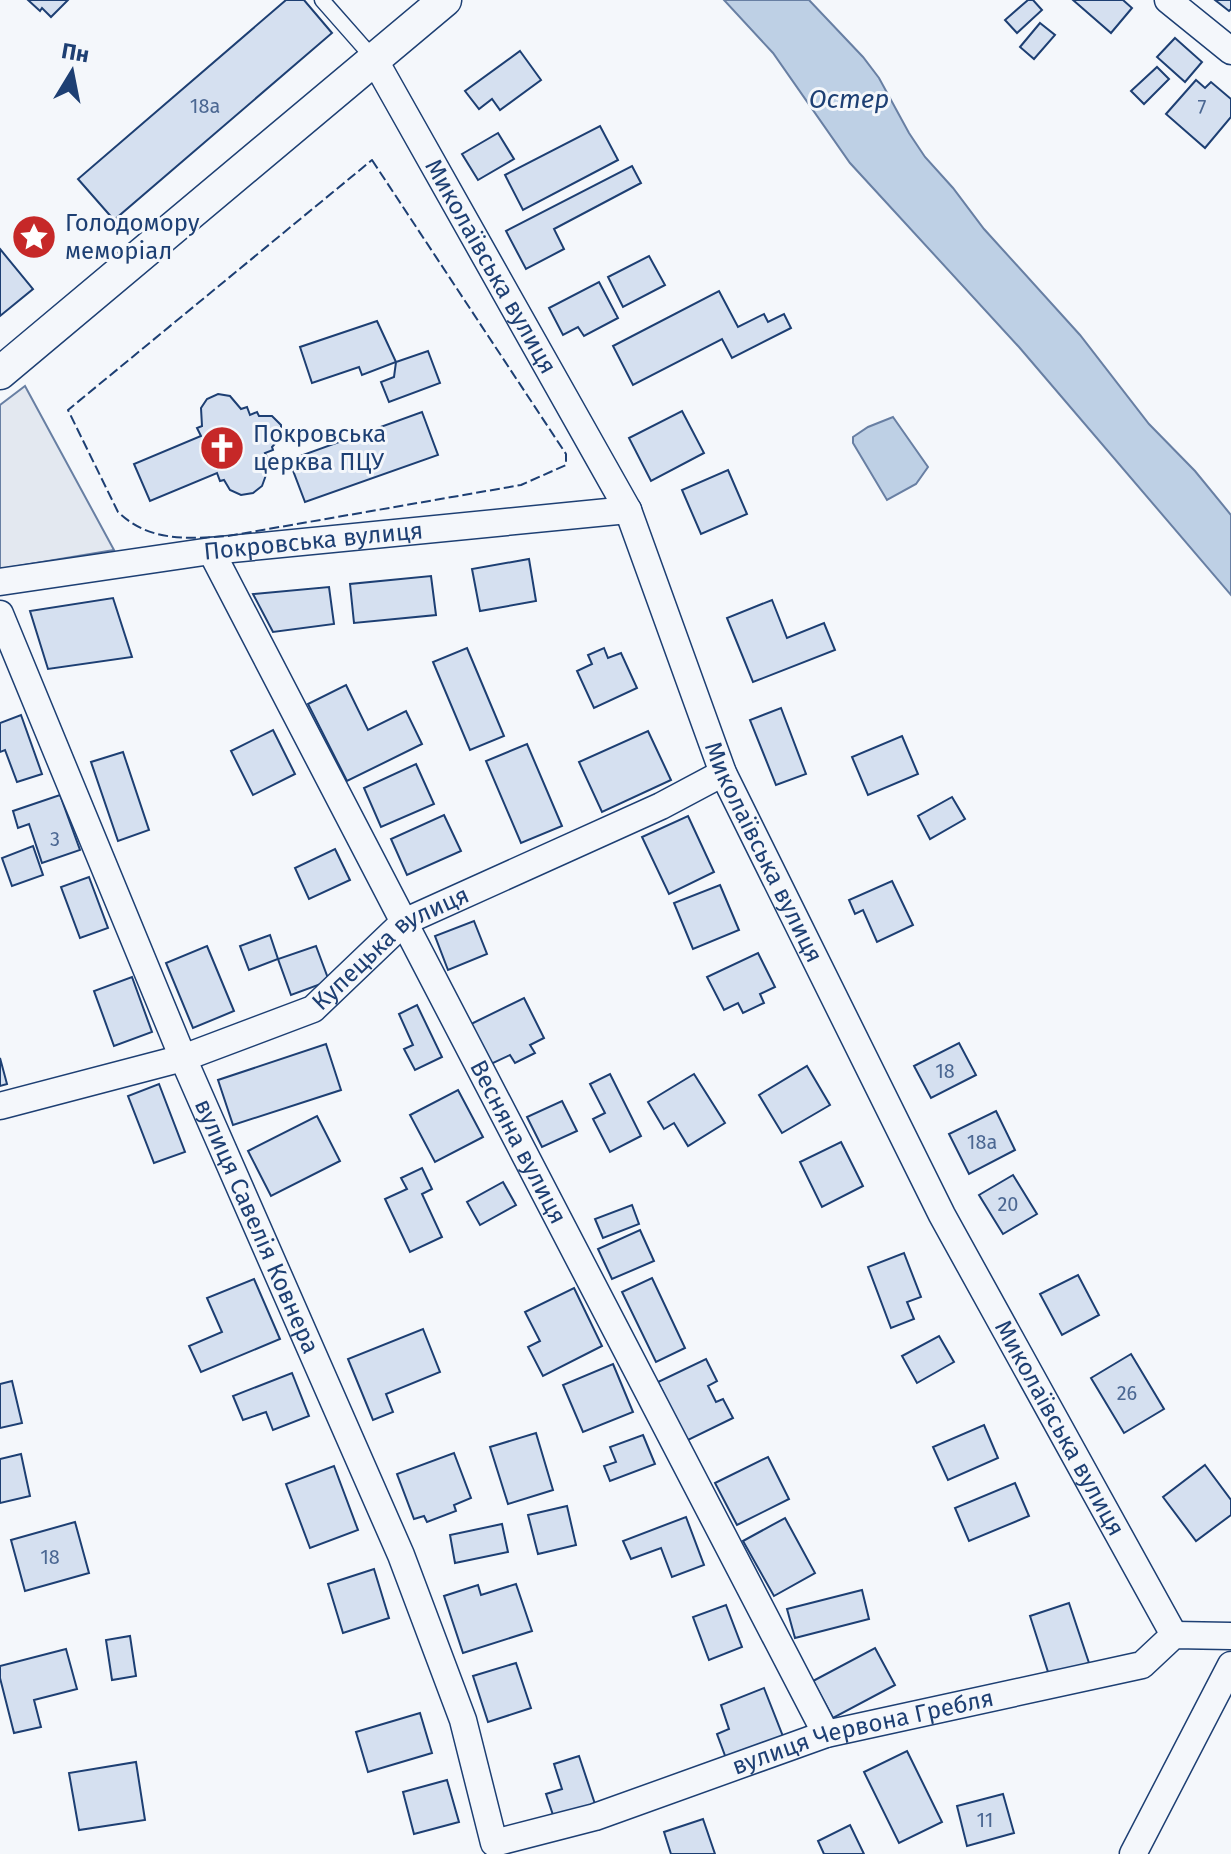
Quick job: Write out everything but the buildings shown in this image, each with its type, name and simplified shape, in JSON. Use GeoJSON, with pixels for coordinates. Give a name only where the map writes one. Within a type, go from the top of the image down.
{"type":"FeatureCollection","features":[{"type":"Feature","properties":{"kind":"street"},"geometry":{"type":"LineString","coordinates":[[0,373],[445,0]]}},
{"type":"Feature","properties":{"kind":"street"},"geometry":{"type":"LineString","coordinates":[[1168,0],[1231,51]]}},
{"type":"Feature","properties":{"kind":"street","name":"Миколаївська вулиця"},"geometry":{"type":"LineString","coordinates":[[374,59],[628,510],[723,773],[942,1215],[1174,1635]]}},
{"type":"Feature","properties":{"kind":"street","name":"Покровська вулиця"},"geometry":{"type":"LineString","coordinates":[[0,582],[211,551],[628,510]]}},
{"type":"Feature","properties":{"kind":"street","name":"Весняна вулиця"},"geometry":{"type":"LineString","coordinates":[[211,551],[826,1734]]}},
{"type":"Feature","properties":{"kind":"street","name":"вулиця Савелія Ковнера"},"geometry":{"type":"LineString","coordinates":[[0,614],[183,1058],[401,1555],[463,1720],[494,1843]]}},
{"type":"Feature","properties":{"kind":"street","name":"Купецька вулиця"},"geometry":{"type":"LineString","coordinates":[[0,1106],[183,1058],[313,1009],[404,922],[661,806],[723,773]]}},
{"type":"Feature","properties":{"kind":"street"},"geometry":{"type":"LineString","coordinates":[[1174,1635],[1231,1636]]}},
{"type":"Feature","properties":{"kind":"street","name":"вулиця Червона Гребля"},"geometry":{"type":"LineString","coordinates":[[494,1843],[595,1817],[826,1734],[1142,1665],[1174,1635]]}},
{"type":"Feature","properties":{"kind":"street"},"geometry":{"type":"LineString","coordinates":[[1133,1854],[1231,1665]]}},
{"type":"Feature","properties":{"kind":"lane"},"geometry":{"type":"LineString","coordinates":[[322,0],[374,59]]}},
{"type":"Feature","properties":{"kind":"shaded area"},"geometry":{"type":"Polygon","coordinates":[[[25,386],[114,550],[0,569],[0,405],[25,386]]]}},
{"type":"Feature","properties":{"kind":"water","name":"Остер"},"geometry":{"type":"Polygon","coordinates":[[[724,0],[809,0],[863,57],[879,78],[925,157],[984,229],[1080,335],[1149,424],[1195,471],[1231,515],[1231,595],[1019,347],[850,163],[773,53],[724,0]]]}},
{"type":"Feature","properties":{"kind":"water"},"geometry":{"type":"Polygon","coordinates":[[[893,417],[928,467],[916,484],[887,500],[853,443],[853,437],[893,417]]]}},
{"type":"Feature","properties":{"kind":"fence"},"geometry":{"type":"LineString","coordinates":[[372,160],[566,454],[566,465],[521,485],[228,536],[170,536],[156,534],[130,522],[118,512],[68,410],[372,160]]}},
{"type":"Feature","properties":{"kind":"place","name":"Голодомору меморіал"},"geometry":{"type":"Point","coordinates":[34,237]}},
{"type":"Feature","properties":{"kind":"place","name":"Покровська церква ПЦУ"},"geometry":{"type":"Point","coordinates":[222,448]}}]}
